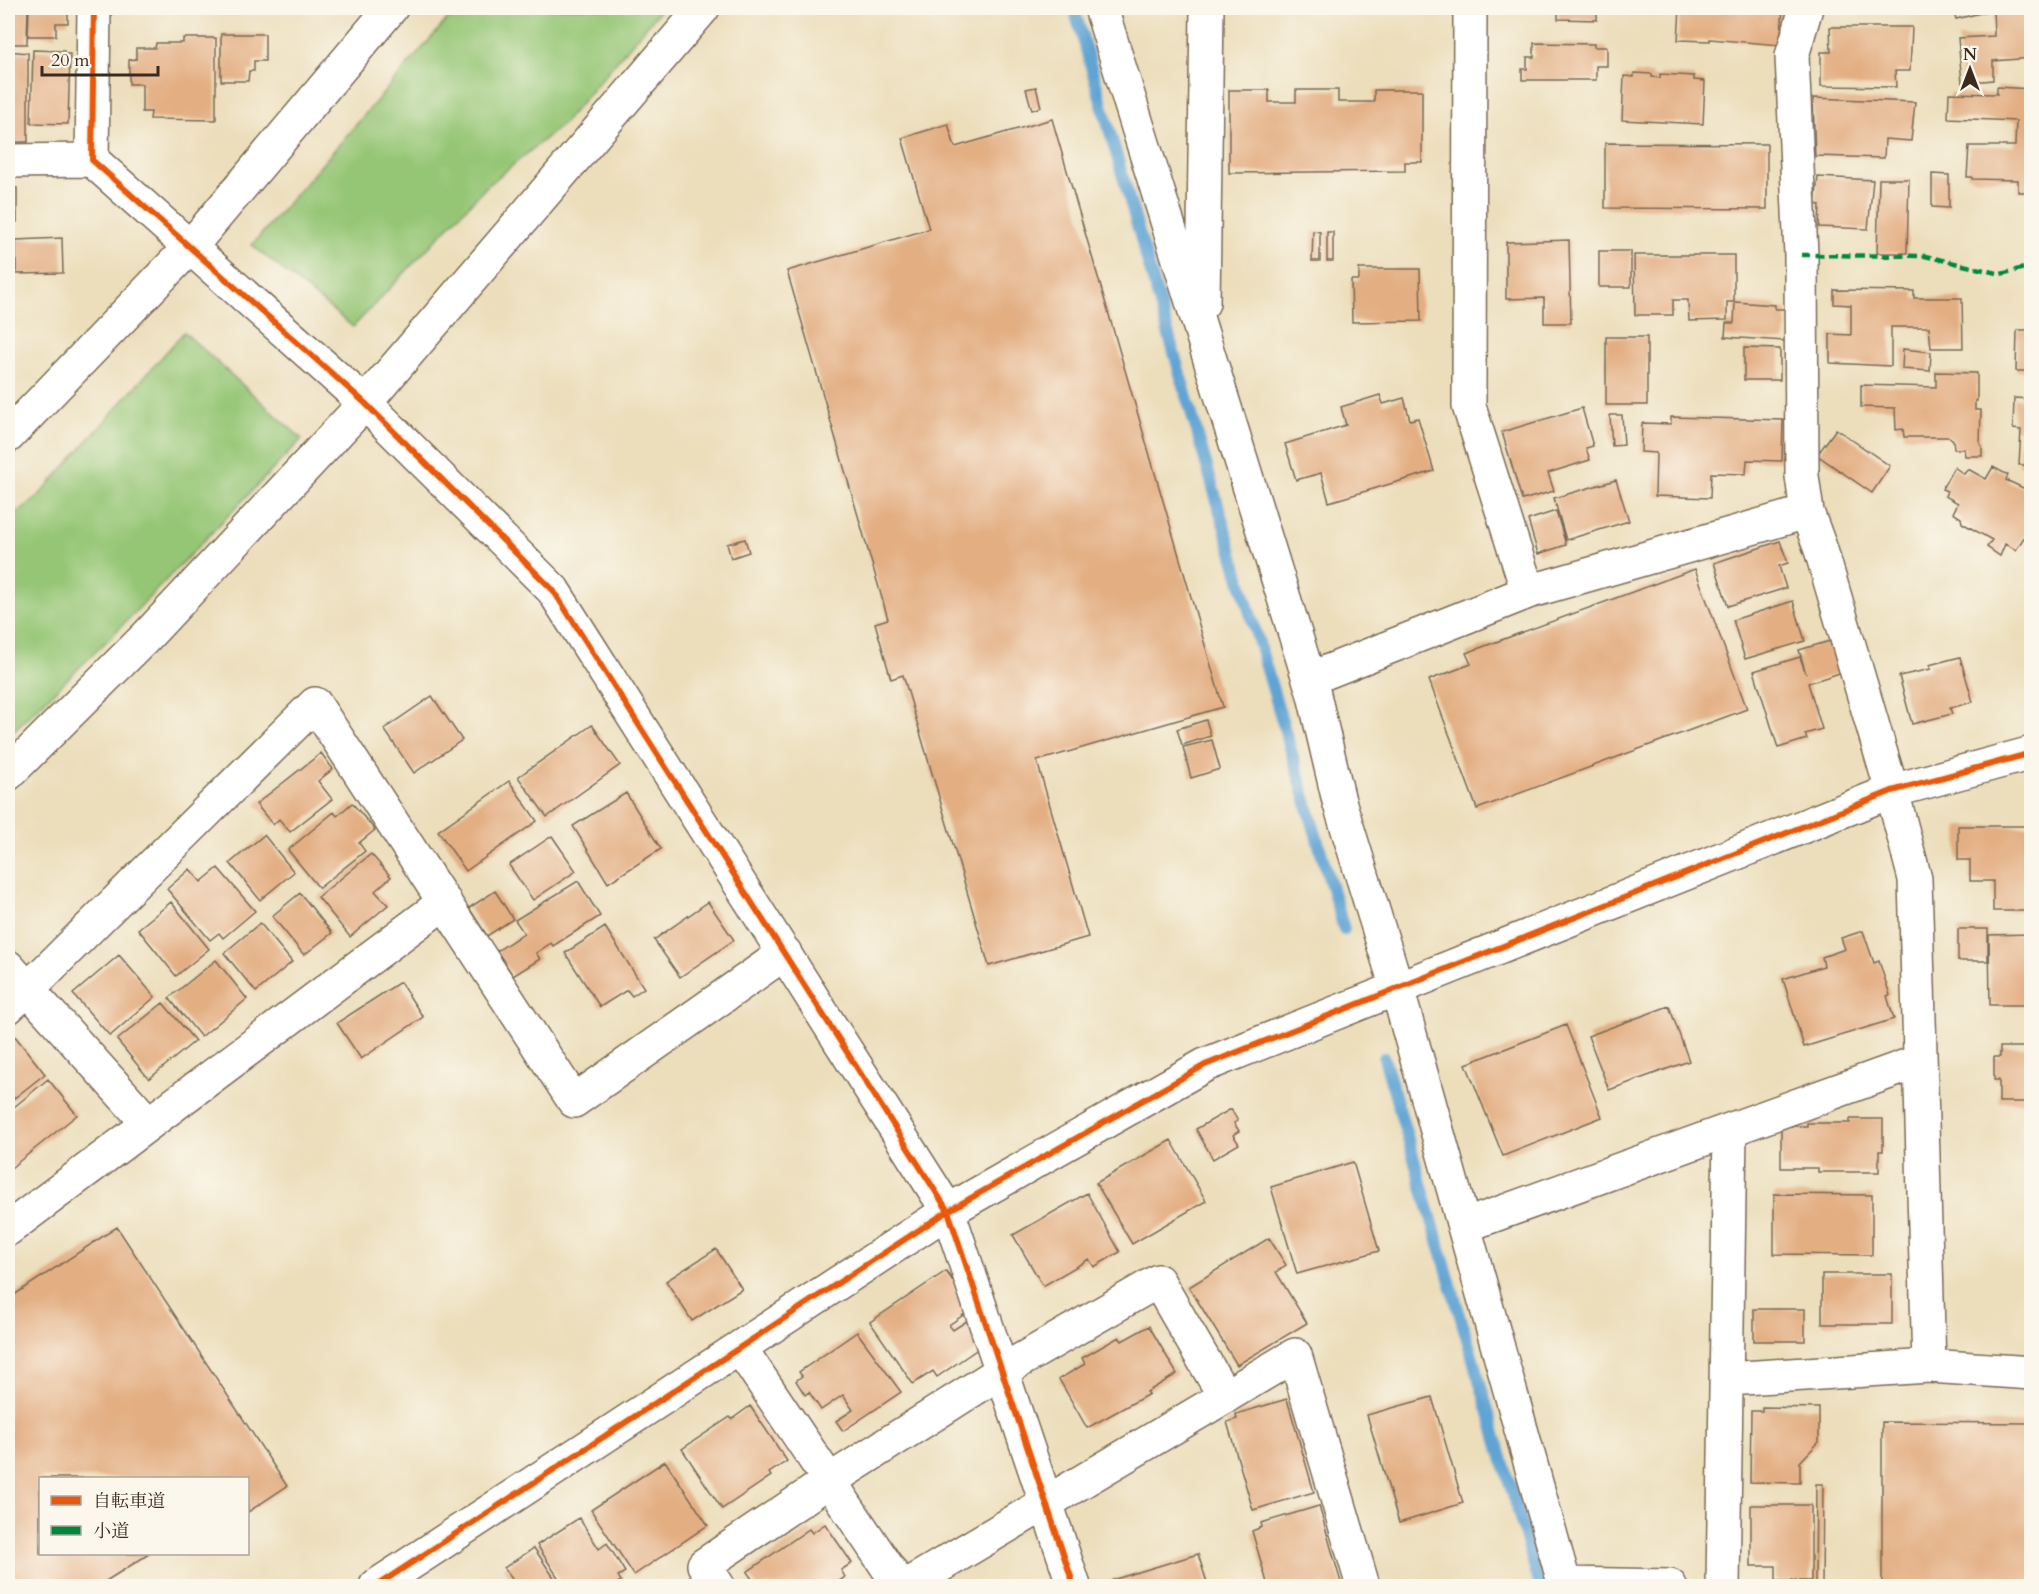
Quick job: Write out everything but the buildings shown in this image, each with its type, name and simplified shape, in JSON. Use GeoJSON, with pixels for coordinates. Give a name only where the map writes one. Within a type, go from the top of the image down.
{"type":"FeatureCollection","features":[{"type":"Feature","properties":{"kind":"street"},"geometry":{"type":"LineString","coordinates":[[92,160],[94,8]]}},
{"type":"Feature","properties":{"kind":"street"},"geometry":{"type":"LineString","coordinates":[[8,436],[191,246],[391,8]]}},
{"type":"Feature","properties":{"kind":"street"},"geometry":{"type":"LineString","coordinates":[[8,774],[146,637],[365,403],[703,8]]}},
{"type":"Feature","properties":{"kind":"street"},"geometry":{"type":"LineString","coordinates":[[1101,8],[1309,679],[1339,801],[1397,988],[1565,1585],[1670,1587]]}},
{"type":"Feature","properties":{"kind":"street"},"geometry":{"type":"LineString","coordinates":[[1203,334],[1207,8]]}},
{"type":"Feature","properties":{"kind":"street"},"geometry":{"type":"LineString","coordinates":[[1470,8],[1470,406],[1528,592]]}},
{"type":"Feature","properties":{"kind":"street"},"geometry":{"type":"LineString","coordinates":[[1806,8],[1792,56],[1801,255],[1802,477],[1807,512],[1821,550],[1892,790],[1915,879],[1929,1366]]}},
{"type":"Feature","properties":{"kind":"street"},"geometry":{"type":"LineString","coordinates":[[8,161],[92,160],[365,403],[553,590],[948,1211],[1074,1587]]}},
{"type":"Feature","properties":{"kind":"street"},"geometry":{"type":"LineString","coordinates":[[1309,679],[1528,592],[1807,512]]}},
{"type":"Feature","properties":{"kind":"street"},"geometry":{"type":"LineString","coordinates":[[148,1123],[14,988],[315,704],[574,1101],[785,953]]}},
{"type":"Feature","properties":{"kind":"street"},"geometry":{"type":"LineString","coordinates":[[376,1587],[948,1211],[1205,1065],[1892,790],[2031,753]]}},
{"type":"Feature","properties":{"kind":"street"},"geometry":{"type":"LineString","coordinates":[[8,1229],[445,902]]}},
{"type":"Feature","properties":{"kind":"street"},"geometry":{"type":"LineString","coordinates":[[1464,1226],[1920,1061]]}},
{"type":"Feature","properties":{"kind":"street"},"geometry":{"type":"LineString","coordinates":[[1723,1587],[1730,1130]]}},
{"type":"Feature","properties":{"kind":"street"},"geometry":{"type":"LineString","coordinates":[[718,1587],[704,1565],[829,1481],[1002,1371],[1158,1281],[1225,1397]]}},
{"type":"Feature","properties":{"kind":"street"},"geometry":{"type":"LineString","coordinates":[[740,1348],[900,1587]]}},
{"type":"Feature","properties":{"kind":"street"},"geometry":{"type":"LineString","coordinates":[[906,1587],[1295,1355],[1363,1587]]}},
{"type":"Feature","properties":{"kind":"street"},"geometry":{"type":"LineString","coordinates":[[1727,1379],[1929,1366],[2031,1373]]}},
{"type":"Feature","properties":{"kind":"green space"},"geometry":{"type":"Polygon","coordinates":[[[457,8],[662,8],[563,124],[486,187],[353,327],[252,245],[457,8]]]}},
{"type":"Feature","properties":{"kind":"green space"},"geometry":{"type":"Polygon","coordinates":[[[184,332],[302,439],[110,638],[8,736],[8,518],[35,500],[184,332]]]}},
{"type":"Feature","properties":{"kind":"waterway"},"geometry":{"type":"LineString","coordinates":[[1074,8],[1344,929]]}},
{"type":"Feature","properties":{"kind":"waterway"},"geometry":{"type":"LineString","coordinates":[[1384,1058],[1540,1586]]}},
{"type":"Feature","properties":{"kind":"marked path"},"geometry":{"type":"LineString","coordinates":[[1801,255],[1925,256],[2001,274],[2032,266]]}},
{"type":"Feature","properties":{"kind":"cycle path"},"geometry":{"type":"LineString","coordinates":[[94,8],[92,160],[365,403],[553,590],[948,1211],[1074,1586]]}},
{"type":"Feature","properties":{"kind":"cycle path"},"geometry":{"type":"LineString","coordinates":[[376,1586],[948,1211],[1205,1065],[1892,791],[2032,753]]}}]}
